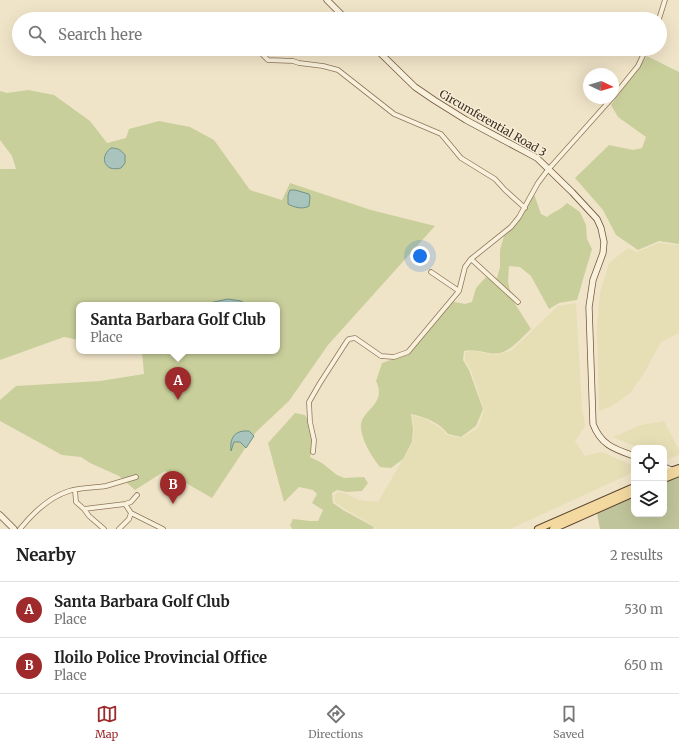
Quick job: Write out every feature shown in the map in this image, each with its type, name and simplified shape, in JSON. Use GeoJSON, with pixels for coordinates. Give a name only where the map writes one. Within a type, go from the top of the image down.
{"type":"FeatureCollection","features":[{"type":"Feature","properties":{"kind":"main road"},"geometry":{"type":"LineString","coordinates":[[327,0],[339,12]]}},
{"type":"Feature","properties":{"kind":"main road","name":"Circumferential Road 3"},"geometry":{"type":"LineString","coordinates":[[383,56],[415,87],[434,100],[466,120],[537,158],[590,210],[597,219],[604,236],[604,248],[593,280],[589,307],[593,424],[599,437],[607,445],[631,455]]}},
{"type":"Feature","properties":{"kind":"main road"},"geometry":{"type":"LineString","coordinates":[[667,468],[677,470]]}},
{"type":"Feature","properties":{"kind":"main road"},"geometry":{"type":"LineString","coordinates":[[667,472],[677,470]]}},
{"type":"Feature","properties":{"kind":"main road"},"geometry":{"type":"LineString","coordinates":[[667,477],[677,470]]}},
{"type":"Feature","properties":{"kind":"main road"},"geometry":{"type":"LineString","coordinates":[[538,529],[631,488]]}},
{"type":"Feature","properties":{"kind":"main road"},"geometry":{"type":"LineString","coordinates":[[553,529],[631,494]]}},
{"type":"Feature","properties":{"kind":"main road"},"geometry":{"type":"LineString","coordinates":[[0,515],[14,529]]}},
{"type":"Feature","properties":{"kind":"street"},"geometry":{"type":"LineString","coordinates":[[661,12],[665,0]]}},
{"type":"Feature","properties":{"kind":"street"},"geometry":{"type":"LineString","coordinates":[[264,56],[268,60],[293,61],[338,70],[394,114],[441,134],[461,158],[495,179],[525,208]]}},
{"type":"Feature","properties":{"kind":"street"},"geometry":{"type":"LineString","coordinates":[[619,90],[638,66],[643,56]]}},
{"type":"Feature","properties":{"kind":"street"},"geometry":{"type":"LineString","coordinates":[[312,452],[314,440],[310,422],[309,402],[347,341],[349,339],[356,338],[381,356],[401,356],[408,352],[459,291],[465,267],[471,258],[511,227],[525,208],[548,168],[607,104]]}},
{"type":"Feature","properties":{"kind":"street"},"geometry":{"type":"LineString","coordinates":[[471,258],[518,302]]}},
{"type":"Feature","properties":{"kind":"street"},"geometry":{"type":"LineString","coordinates":[[431,272],[459,291]]}},
{"type":"Feature","properties":{"kind":"street"},"geometry":{"type":"LineString","coordinates":[[20,529],[33,515],[60,495],[75,490],[105,486],[136,477]]}},
{"type":"Feature","properties":{"kind":"street"},"geometry":{"type":"LineString","coordinates":[[75,490],[76,502],[104,529]]}},
{"type":"Feature","properties":{"kind":"street"},"geometry":{"type":"LineString","coordinates":[[84,509],[125,504],[131,502],[136,495]]}},
{"type":"Feature","properties":{"kind":"street"},"geometry":{"type":"LineString","coordinates":[[125,504],[131,513],[163,529]]}},
{"type":"Feature","properties":{"kind":"street"},"geometry":{"type":"LineString","coordinates":[[119,529],[131,513]]}},
{"type":"Feature","properties":{"kind":"shaded area"},"geometry":{"type":"Polygon","coordinates":[[[659,243],[679,245],[679,333],[661,342],[643,375],[630,393],[612,406],[599,411],[597,327],[600,293],[609,263],[628,248],[637,252],[659,243]]]}},
{"type":"Feature","properties":{"kind":"shaded area"},"geometry":{"type":"Polygon","coordinates":[[[576,303],[582,409],[585,426],[575,441],[585,456],[602,452],[631,465],[631,473],[510,529],[374,529],[375,527],[335,502],[334,495],[339,492],[359,500],[378,502],[413,442],[414,429],[412,415],[424,418],[442,429],[447,435],[461,438],[478,428],[484,410],[471,370],[465,361],[465,353],[471,350],[494,355],[511,351],[558,306],[576,303]]]}},
{"type":"Feature","properties":{"kind":"shaded area"},"geometry":{"type":"Polygon","coordinates":[[[664,421],[679,450],[679,455],[667,459],[667,445],[633,445],[613,437],[641,425],[664,421]]]}},
{"type":"Feature","properties":{"kind":"green space"},"geometry":{"type":"Polygon","coordinates":[[[647,56],[679,72],[679,244],[659,241],[638,250],[616,235],[603,210],[575,178],[609,145],[633,150],[642,148],[646,137],[618,117],[611,105],[619,104],[619,94],[647,56]]]}},
{"type":"Feature","properties":{"kind":"green space"},"geometry":{"type":"Polygon","coordinates":[[[28,90],[54,95],[90,121],[107,143],[126,138],[129,129],[159,121],[190,127],[214,140],[250,190],[282,200],[290,183],[371,210],[435,226],[328,345],[289,401],[256,432],[212,498],[165,471],[135,490],[119,476],[90,463],[81,457],[62,455],[0,421],[0,400],[16,386],[100,381],[144,374],[142,354],[280,354],[280,302],[76,302],[76,339],[64,337],[0,360],[0,169],[16,169],[12,156],[0,140],[0,91],[7,93],[28,90]]]}},
{"type":"Feature","properties":{"kind":"green space"},"geometry":{"type":"Polygon","coordinates":[[[533,191],[541,214],[547,217],[567,203],[580,212],[586,225],[587,239],[592,249],[577,300],[559,303],[549,309],[531,276],[520,267],[509,266],[508,282],[512,299],[531,329],[512,347],[495,354],[473,350],[464,351],[463,360],[469,370],[483,409],[476,426],[461,437],[448,434],[440,426],[431,421],[411,414],[413,429],[412,442],[403,459],[391,468],[380,467],[368,449],[363,438],[361,428],[364,416],[376,402],[378,396],[379,389],[376,381],[382,363],[407,354],[450,301],[465,304],[472,302],[476,288],[486,277],[497,278],[500,267],[500,250],[504,236],[513,227],[533,191]]]}},
{"type":"Feature","properties":{"kind":"green space"},"geometry":{"type":"Polygon","coordinates":[[[295,413],[305,415],[312,426],[315,443],[310,457],[322,463],[337,475],[344,478],[364,477],[368,483],[362,491],[347,492],[337,490],[332,493],[333,503],[374,527],[373,529],[292,529],[290,525],[293,519],[318,521],[323,510],[312,503],[317,494],[313,490],[299,487],[284,502],[268,443],[295,413]]]}},
{"type":"Feature","properties":{"kind":"green space"},"geometry":{"type":"Polygon","coordinates":[[[679,477],[679,529],[600,529],[597,513],[631,497],[631,517],[667,517],[667,481],[679,477]]]}},
{"type":"Feature","properties":{"kind":"water"},"geometry":{"type":"Polygon","coordinates":[[[111,148],[116,148],[125,155],[125,163],[121,168],[110,168],[105,163],[105,155],[111,148]]]}},
{"type":"Feature","properties":{"kind":"water"},"geometry":{"type":"Polygon","coordinates":[[[290,190],[309,194],[309,206],[301,208],[288,204],[288,195],[290,190]]]}},
{"type":"Feature","properties":{"kind":"water"},"geometry":{"type":"Polygon","coordinates":[[[228,299],[242,302],[214,302],[228,299]]]}},
{"type":"Feature","properties":{"kind":"water"},"geometry":{"type":"Polygon","coordinates":[[[244,431],[249,431],[254,436],[246,448],[240,442],[234,442],[231,451],[231,444],[234,435],[244,431]]]}},
{"type":"Feature","properties":{"kind":"place","name":"Santa Barbara Golf Club"},"geometry":{"type":"Point","coordinates":[178,400]}},
{"type":"Feature","properties":{"kind":"place","name":"Iloilo Police Provincial Office"},"geometry":{"type":"Point","coordinates":[173,504]}}]}
